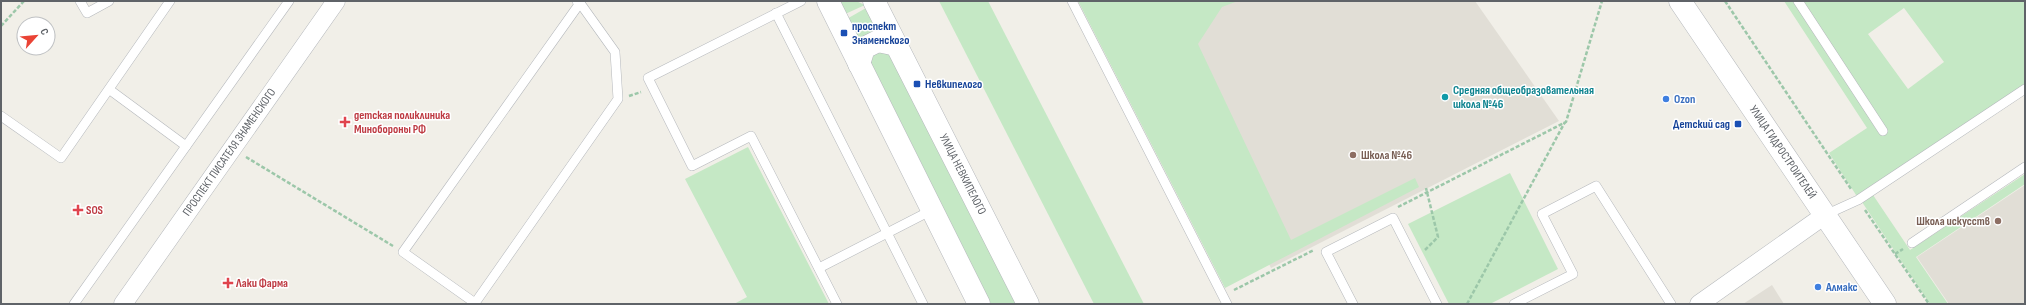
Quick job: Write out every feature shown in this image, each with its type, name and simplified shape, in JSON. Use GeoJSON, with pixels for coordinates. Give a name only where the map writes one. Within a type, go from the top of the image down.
{"type":"FeatureCollection","features":[{"type":"Feature","properties":{"kind":"street","name":"ПРОСПЕКТ ПИСАТЕЛЯ ЗНАМЕНСКОГО"},"geometry":{"type":"LineString","coordinates":[[123,304],[336,1]]}},
{"type":"Feature","properties":{"kind":"street"},"geometry":{"type":"LineString","coordinates":[[828,1],[979,304]]}},
{"type":"Feature","properties":{"kind":"street","name":"УЛИЦА НЕВКИПЕЛОГО"},"geometry":{"type":"LineString","coordinates":[[874,1],[1028,304]]}},
{"type":"Feature","properties":{"kind":"street","name":"УЛИЦА ГИДРОСТРОИТЕЛЕЙ"},"geometry":{"type":"LineString","coordinates":[[1680,1],[1885,304]]}},
{"type":"Feature","properties":{"kind":"street"},"geometry":{"type":"LineString","coordinates":[[859,64],[864,48],[878,41],[897,45]]}},
{"type":"Feature","properties":{"kind":"street"},"geometry":{"type":"LineString","coordinates":[[1699,304],[1825,215]]}},
{"type":"Feature","properties":{"kind":"lane"},"geometry":{"type":"LineString","coordinates":[[80,1],[87,13],[109,1]]}},
{"type":"Feature","properties":{"kind":"lane"},"geometry":{"type":"LineString","coordinates":[[1,116],[61,158],[110,90],[170,1]]}},
{"type":"Feature","properties":{"kind":"lane"},"geometry":{"type":"LineString","coordinates":[[74,304],[289,1]]}},
{"type":"Feature","properties":{"kind":"lane"},"geometry":{"type":"LineString","coordinates":[[802,1],[648,78],[692,166],[751,136],[837,304]]}},
{"type":"Feature","properties":{"kind":"lane"},"geometry":{"type":"LineString","coordinates":[[1072,1],[1225,300]]}},
{"type":"Feature","properties":{"kind":"lane"},"geometry":{"type":"LineString","coordinates":[[1798,1],[1883,131]]}},
{"type":"Feature","properties":{"kind":"lane"},"geometry":{"type":"LineString","coordinates":[[578,2],[615,52],[618,99],[475,303],[403,252],[578,2]]}},
{"type":"Feature","properties":{"kind":"lane"},"geometry":{"type":"LineString","coordinates":[[776,13],[923,304]]}},
{"type":"Feature","properties":{"kind":"lane"},"geometry":{"type":"LineString","coordinates":[[1825,215],[1858,200],[2025,89]]}},
{"type":"Feature","properties":{"kind":"lane"},"geometry":{"type":"LineString","coordinates":[[110,90],[186,146]]}},
{"type":"Feature","properties":{"kind":"lane"},"geometry":{"type":"LineString","coordinates":[[1912,243],[2025,167]]}},
{"type":"Feature","properties":{"kind":"lane"},"geometry":{"type":"LineString","coordinates":[[1514,304],[1572,274],[1542,214],[1596,186],[1671,304]]}},
{"type":"Feature","properties":{"kind":"lane"},"geometry":{"type":"LineString","coordinates":[[819,268],[932,210]]}},
{"type":"Feature","properties":{"kind":"lane"},"geometry":{"type":"LineString","coordinates":[[1353,304],[1326,252],[1393,218],[1437,304]]}},
{"type":"Feature","properties":{"kind":"path"},"geometry":{"type":"LineString","coordinates":[[1,26],[24,1]]}},
{"type":"Feature","properties":{"kind":"path"},"geometry":{"type":"LineString","coordinates":[[1466,304],[1566,122],[1602,1]]}},
{"type":"Feature","properties":{"kind":"path"},"geometry":{"type":"LineString","coordinates":[[1725,1],[1929,304]]}},
{"type":"Feature","properties":{"kind":"path"},"geometry":{"type":"LineString","coordinates":[[618,99],[654,89]]}},
{"type":"Feature","properties":{"kind":"path"},"geometry":{"type":"LineString","coordinates":[[1392,210],[1566,122]]}},
{"type":"Feature","properties":{"kind":"path"},"geometry":{"type":"LineString","coordinates":[[232,148],[403,252]]}},
{"type":"Feature","properties":{"kind":"path"},"geometry":{"type":"LineString","coordinates":[[1426,188],[1438,237],[1425,249],[1428,256]]}},
{"type":"Feature","properties":{"kind":"path"},"geometry":{"type":"LineString","coordinates":[[1225,300],[1321,246]]}},
{"type":"Feature","properties":{"kind":"shaded area","name":"Школа №46"},"geometry":{"type":"Polygon","coordinates":[[[1135,1],[1475,1],[1559,121],[1271,268],[1135,1]]]}},
{"type":"Feature","properties":{"kind":"shaded area","name":"Школа искусств"},"geometry":{"type":"Polygon","coordinates":[[[2025,185],[2025,304],[1949,304],[1917,257],[2025,185]]]}},
{"type":"Feature","properties":{"kind":"shaded area"},"geometry":{"type":"Polygon","coordinates":[[[1772,285],[1784,304],[1743,304],[1772,285]]]}},
{"type":"Feature","properties":{"kind":"green space"},"geometry":{"type":"Polygon","coordinates":[[[836,1],[856,1],[865,5],[843,15],[836,1]]]}},
{"type":"Feature","properties":{"kind":"green space"},"geometry":{"type":"Polygon","coordinates":[[[939,1],[988,1],[1144,304],[1094,304],[939,1]]]}},
{"type":"Feature","properties":{"kind":"green space"},"geometry":{"type":"Polygon","coordinates":[[[1078,1],[1238,1],[1222,7],[1198,44],[1291,240],[1415,178],[1419,187],[1225,288],[1078,1]]]}},
{"type":"Feature","properties":{"kind":"green space"},"geometry":{"type":"Polygon","coordinates":[[[1784,1],[2025,1],[2025,88],[1858,198],[1829,153],[1867,128],[1784,1]],[[1904,8],[1868,34],[1908,89],[1944,62],[1904,8]]]}},
{"type":"Feature","properties":{"kind":"green space"},"geometry":{"type":"Polygon","coordinates":[[[866,8],[880,36],[862,42],[845,20],[866,8]]]}},
{"type":"Feature","properties":{"kind":"green space"},"geometry":{"type":"Polygon","coordinates":[[[887,48],[1017,304],[991,304],[865,59],[887,48]]]}},
{"type":"Feature","properties":{"kind":"green space"},"geometry":{"type":"Polygon","coordinates":[[[748,147],[829,304],[734,304],[747,297],[685,179],[748,147]]]}},
{"type":"Feature","properties":{"kind":"green space"},"geometry":{"type":"Polygon","coordinates":[[[1510,173],[1558,269],[1490,304],[1449,304],[1408,224],[1510,173]]]}},
{"type":"Feature","properties":{"kind":"green space"},"geometry":{"type":"Polygon","coordinates":[[[2025,174],[2025,184],[1916,257],[1948,304],[1930,304],[1860,199],[1871,192],[1910,250],[2025,174]]]}},
{"type":"Feature","properties":{"kind":"place","name":"проспект Знаменского"},"geometry":{"type":"Point","coordinates":[844,33]}},
{"type":"Feature","properties":{"kind":"place","name":"Невкипелого"},"geometry":{"type":"Point","coordinates":[917,84]}},
{"type":"Feature","properties":{"kind":"place","name":"Средняя общеобразовательная школа №46"},"geometry":{"type":"Point","coordinates":[1445,97]}},
{"type":"Feature","properties":{"kind":"place","name":"Ozon"},"geometry":{"type":"Point","coordinates":[1666,99]}},
{"type":"Feature","properties":{"kind":"place","name":"детская поликлиника Минобороны РФ"},"geometry":{"type":"Point","coordinates":[345,122]}},
{"type":"Feature","properties":{"kind":"place","name":"Детский сад"},"geometry":{"type":"Point","coordinates":[1738,124]}},
{"type":"Feature","properties":{"kind":"place","name":"Школа №46"},"geometry":{"type":"Point","coordinates":[1353,155]}},
{"type":"Feature","properties":{"kind":"place","name":"SOS"},"geometry":{"type":"Point","coordinates":[78,210]}},
{"type":"Feature","properties":{"kind":"place","name":"Школа искусств"},"geometry":{"type":"Point","coordinates":[1998,221]}},
{"type":"Feature","properties":{"kind":"place","name":"Лаки Фарма"},"geometry":{"type":"Point","coordinates":[228,283]}},
{"type":"Feature","properties":{"kind":"place","name":"Алмакс"},"geometry":{"type":"Point","coordinates":[1818,287]}}]}
